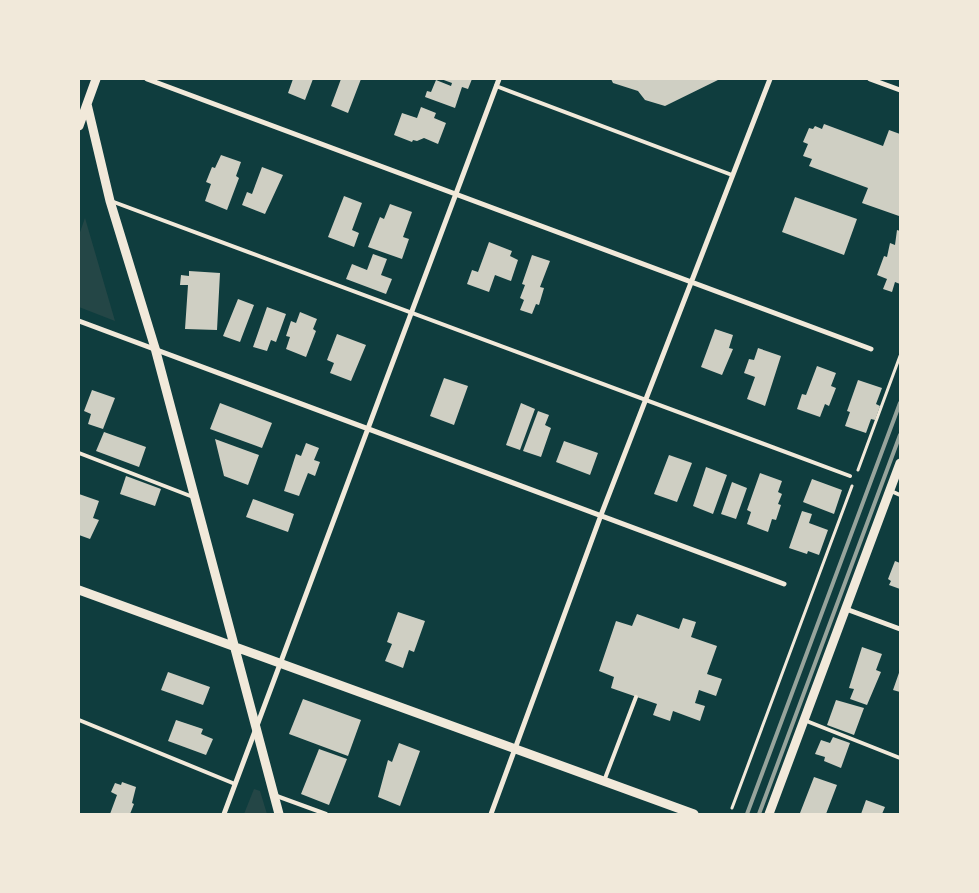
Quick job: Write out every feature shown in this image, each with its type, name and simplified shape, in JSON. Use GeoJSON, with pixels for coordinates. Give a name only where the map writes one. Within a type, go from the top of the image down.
{"type":"FeatureCollection","features":[{"type":"Feature","properties":{"kind":"street"},"geometry":{"type":"LineString","coordinates":[[79,126],[96,79]]}},
{"type":"Feature","properties":{"kind":"street"},"geometry":{"type":"LineString","coordinates":[[147,79],[871,349]]}},
{"type":"Feature","properties":{"kind":"street"},"geometry":{"type":"LineString","coordinates":[[224,814],[278,663],[368,430],[498,79]]}},
{"type":"Feature","properties":{"kind":"street"},"geometry":{"type":"LineString","coordinates":[[492,814],[601,515],[770,79]]}},
{"type":"Feature","properties":{"kind":"street"},"geometry":{"type":"LineString","coordinates":[[870,79],[900,90]]}},
{"type":"Feature","properties":{"kind":"street"},"geometry":{"type":"LineString","coordinates":[[87,104],[110,201],[155,348],[279,814]]}},
{"type":"Feature","properties":{"kind":"street"},"geometry":{"type":"LineString","coordinates":[[79,321],[784,584]]}},
{"type":"Feature","properties":{"kind":"street"},"geometry":{"type":"LineString","coordinates":[[768,814],[900,463]]}},
{"type":"Feature","properties":{"kind":"street"},"geometry":{"type":"LineString","coordinates":[[79,590],[694,814]]}},
{"type":"Feature","properties":{"kind":"street"},"geometry":{"type":"LineString","coordinates":[[846,609],[900,629]]}},
{"type":"Feature","properties":{"kind":"lane"},"geometry":{"type":"LineString","coordinates":[[496,86],[732,175]]}},
{"type":"Feature","properties":{"kind":"lane"},"geometry":{"type":"LineString","coordinates":[[110,201],[850,476]]}},
{"type":"Feature","properties":{"kind":"lane"},"geometry":{"type":"LineString","coordinates":[[79,453],[195,498]]}},
{"type":"Feature","properties":{"kind":"lane"},"geometry":{"type":"LineString","coordinates":[[890,491],[900,495]]}},
{"type":"Feature","properties":{"kind":"lane"},"geometry":{"type":"LineString","coordinates":[[604,781],[636,697]]}},
{"type":"Feature","properties":{"kind":"lane"},"geometry":{"type":"LineString","coordinates":[[79,720],[235,784]]}},
{"type":"Feature","properties":{"kind":"lane"},"geometry":{"type":"LineString","coordinates":[[804,720],[900,758]]}},
{"type":"Feature","properties":{"kind":"lane"},"geometry":{"type":"LineString","coordinates":[[274,795],[326,814]]}},
{"type":"Feature","properties":{"kind":"path"},"geometry":{"type":"LineString","coordinates":[[856,476],[900,356]]}},
{"type":"Feature","properties":{"kind":"path"},"geometry":{"type":"LineString","coordinates":[[732,808],[852,485]]}},
{"type":"Feature","properties":{"kind":"shaded area"},"geometry":{"type":"Polygon","coordinates":[[[85,218],[115,321],[79,307],[79,235],[85,218]]]}},
{"type":"Feature","properties":{"kind":"shaded area"},"geometry":{"type":"Polygon","coordinates":[[[254,789],[260,791],[267,814],[244,814],[254,789]]]}},
{"type":"Feature","properties":{"kind":"building"},"geometry":{"type":"Polygon","coordinates":[[[293,79],[313,79],[305,100],[288,93],[293,79]]]}},
{"type":"Feature","properties":{"kind":"building"},"geometry":{"type":"Polygon","coordinates":[[[341,79],[361,79],[348,113],[331,106],[341,79]]]}},
{"type":"Feature","properties":{"kind":"building"},"geometry":{"type":"Polygon","coordinates":[[[441,79],[472,79],[468,89],[462,87],[455,108],[425,97],[427,91],[431,92],[436,80],[451,86],[452,83],[441,79]]]}},
{"type":"Feature","properties":{"kind":"building"},"geometry":{"type":"Polygon","coordinates":[[[611,79],[720,79],[665,106],[645,100],[638,91],[613,83],[611,79]]]}},
{"type":"Feature","properties":{"kind":"building"},"geometry":{"type":"Polygon","coordinates":[[[421,107],[436,113],[434,118],[446,123],[438,144],[424,138],[417,141],[413,140],[412,142],[394,135],[402,113],[417,118],[421,107]]]}},
{"type":"Feature","properties":{"kind":"building"},"geometry":{"type":"Polygon","coordinates":[[[824,124],[883,146],[889,130],[900,134],[899,216],[862,203],[868,188],[809,166],[812,159],[803,156],[808,144],[803,142],[809,128],[813,129],[815,126],[822,129],[824,124]]]}},
{"type":"Feature","properties":{"kind":"building"},"geometry":{"type":"Polygon","coordinates":[[[221,155],[241,162],[236,176],[239,178],[227,210],[205,201],[211,184],[206,182],[212,167],[215,168],[221,155]]]}},
{"type":"Feature","properties":{"kind":"building"},"geometry":{"type":"Polygon","coordinates":[[[262,167],[283,175],[265,214],[242,205],[247,192],[252,194],[262,167]]]}},
{"type":"Feature","properties":{"kind":"building"},"geometry":{"type":"Polygon","coordinates":[[[344,196],[362,203],[352,230],[359,233],[354,247],[328,237],[344,196]]]}},
{"type":"Feature","properties":{"kind":"building"},"geometry":{"type":"Polygon","coordinates":[[[795,197],[857,219],[844,255],[782,232],[795,197]]]}},
{"type":"Feature","properties":{"kind":"building"},"geometry":{"type":"Polygon","coordinates":[[[390,204],[412,212],[403,237],[409,239],[402,259],[368,247],[380,217],[384,219],[390,204]]]}},
{"type":"Feature","properties":{"kind":"building"},"geometry":{"type":"Polygon","coordinates":[[[897,230],[900,231],[900,284],[895,282],[892,292],[883,289],[887,279],[877,275],[884,256],[887,257],[890,243],[895,245],[897,230]]]}},
{"type":"Feature","properties":{"kind":"building"},"geometry":{"type":"Polygon","coordinates":[[[489,242],[512,251],[510,256],[518,260],[511,281],[495,275],[489,292],[467,284],[472,270],[478,272],[489,242]]]}},
{"type":"Feature","properties":{"kind":"building"},"geometry":{"type":"Polygon","coordinates":[[[373,254],[387,259],[381,275],[392,279],[386,294],[346,279],[352,264],[367,270],[373,254]]]}},
{"type":"Feature","properties":{"kind":"building"},"geometry":{"type":"Polygon","coordinates":[[[532,255],[550,261],[540,287],[544,288],[539,305],[536,304],[532,314],[520,310],[524,300],[520,298],[525,285],[522,284],[532,255]]]}},
{"type":"Feature","properties":{"kind":"building"},"geometry":{"type":"Polygon","coordinates":[[[189,271],[220,273],[217,330],[185,329],[188,285],[180,285],[181,275],[189,276],[189,271]]]}},
{"type":"Feature","properties":{"kind":"building"},"geometry":{"type":"Polygon","coordinates":[[[238,299],[254,305],[240,342],[223,336],[238,299]]]}},
{"type":"Feature","properties":{"kind":"building"},"geometry":{"type":"Polygon","coordinates":[[[267,307],[286,314],[276,342],[271,340],[267,351],[253,347],[267,307]]]}},
{"type":"Feature","properties":{"kind":"building"},"geometry":{"type":"Polygon","coordinates":[[[300,312],[317,319],[313,329],[316,331],[306,357],[286,349],[290,337],[286,336],[291,321],[296,323],[300,312]]]}},
{"type":"Feature","properties":{"kind":"building"},"geometry":{"type":"Polygon","coordinates":[[[715,329],[733,335],[729,348],[733,349],[722,375],[701,367],[715,329]]]}},
{"type":"Feature","properties":{"kind":"building"},"geometry":{"type":"Polygon","coordinates":[[[337,334],[366,345],[351,381],[330,373],[334,363],[327,360],[337,334]]]}},
{"type":"Feature","properties":{"kind":"building"},"geometry":{"type":"Polygon","coordinates":[[[758,348],[781,356],[765,406],[747,399],[755,377],[744,373],[749,359],[754,360],[758,348]]]}},
{"type":"Feature","properties":{"kind":"building"},"geometry":{"type":"Polygon","coordinates":[[[817,366],[836,373],[831,386],[836,388],[829,406],[825,404],[820,417],[797,409],[802,394],[806,395],[817,366]]]}},
{"type":"Feature","properties":{"kind":"building"},"geometry":{"type":"Polygon","coordinates":[[[444,378],[468,386],[454,425],[430,416],[444,378]]]}},
{"type":"Feature","properties":{"kind":"building"},"geometry":{"type":"Polygon","coordinates":[[[858,380],[882,388],[876,404],[880,406],[875,420],[871,419],[866,433],[845,426],[850,412],[847,411],[858,380]]]}},
{"type":"Feature","properties":{"kind":"building"},"geometry":{"type":"Polygon","coordinates":[[[92,390],[115,398],[103,429],[88,424],[91,414],[84,411],[92,390]]]}},
{"type":"Feature","properties":{"kind":"building"},"geometry":{"type":"Polygon","coordinates":[[[220,403],[272,423],[262,448],[210,429],[220,403]]]}},
{"type":"Feature","properties":{"kind":"building"},"geometry":{"type":"Polygon","coordinates":[[[521,403],[535,409],[520,450],[506,445],[521,403]]]}},
{"type":"Feature","properties":{"kind":"building"},"geometry":{"type":"Polygon","coordinates":[[[538,411],[549,415],[545,425],[551,428],[541,457],[523,451],[538,411]]]}},
{"type":"Feature","properties":{"kind":"building"},"geometry":{"type":"Polygon","coordinates":[[[104,432],[146,447],[139,467],[96,451],[104,432]]]}},
{"type":"Feature","properties":{"kind":"building"},"geometry":{"type":"Polygon","coordinates":[[[215,439],[259,455],[248,485],[224,476],[215,439]]]}},
{"type":"Feature","properties":{"kind":"building"},"geometry":{"type":"Polygon","coordinates":[[[564,441],[598,453],[590,475],[556,462],[564,441]]]}},
{"type":"Feature","properties":{"kind":"building"},"geometry":{"type":"Polygon","coordinates":[[[306,443],[319,448],[314,460],[320,462],[315,476],[308,473],[299,496],[284,491],[296,454],[301,456],[306,443]]]}},
{"type":"Feature","properties":{"kind":"building"},"geometry":{"type":"Polygon","coordinates":[[[669,455],[692,463],[677,502],[654,494],[669,455]]]}},
{"type":"Feature","properties":{"kind":"building"},"geometry":{"type":"Polygon","coordinates":[[[706,467],[727,475],[713,514],[693,506],[706,467]]]}},
{"type":"Feature","properties":{"kind":"building"},"geometry":{"type":"Polygon","coordinates":[[[760,473],[782,481],[778,492],[782,494],[778,504],[781,505],[776,520],[772,519],[768,532],[747,524],[751,512],[747,510],[760,473]]]}},
{"type":"Feature","properties":{"kind":"building"},"geometry":{"type":"Polygon","coordinates":[[[126,476],[161,489],[155,506],[120,494],[126,476]]]}},
{"type":"Feature","properties":{"kind":"building"},"geometry":{"type":"Polygon","coordinates":[[[812,479],[842,490],[834,514],[803,502],[812,479]]]}},
{"type":"Feature","properties":{"kind":"building"},"geometry":{"type":"Polygon","coordinates":[[[732,482],[747,488],[736,519],[721,514],[732,482]]]}},
{"type":"Feature","properties":{"kind":"building"},"geometry":{"type":"Polygon","coordinates":[[[79,494],[99,501],[93,518],[99,520],[90,539],[79,535],[79,494]]]}},
{"type":"Feature","properties":{"kind":"building"},"geometry":{"type":"Polygon","coordinates":[[[253,499],[294,514],[288,532],[246,517],[253,499]]]}},
{"type":"Feature","properties":{"kind":"building"},"geometry":{"type":"Polygon","coordinates":[[[802,511],[812,514],[809,523],[828,530],[819,555],[808,551],[807,554],[789,548],[802,511]]]}},
{"type":"Feature","properties":{"kind":"building"},"geometry":{"type":"Polygon","coordinates":[[[895,561],[900,563],[900,589],[889,585],[891,581],[888,579],[895,561]]]}},
{"type":"Feature","properties":{"kind":"building"},"geometry":{"type":"Polygon","coordinates":[[[398,612],[425,621],[414,652],[409,650],[403,668],[385,661],[392,644],[387,642],[398,612]]]}},
{"type":"Feature","properties":{"kind":"building"},"geometry":{"type":"Polygon","coordinates":[[[637,614],[679,629],[683,618],[696,622],[691,637],[717,646],[707,674],[722,679],[716,696],[699,690],[695,703],[705,706],[700,721],[673,711],[670,721],[653,715],[657,704],[611,688],[614,677],[599,671],[616,621],[632,626],[637,614]]]}},
{"type":"Feature","properties":{"kind":"building"},"geometry":{"type":"Polygon","coordinates":[[[862,647],[882,654],[876,670],[881,672],[867,705],[850,699],[854,689],[849,688],[862,647]]]}},
{"type":"Feature","properties":{"kind":"building"},"geometry":{"type":"Polygon","coordinates":[[[900,670],[900,692],[893,690],[900,670]]]}},
{"type":"Feature","properties":{"kind":"building"},"geometry":{"type":"Polygon","coordinates":[[[168,672],[210,687],[203,705],[161,690],[168,672]]]}},
{"type":"Feature","properties":{"kind":"building"},"geometry":{"type":"Polygon","coordinates":[[[303,699],[361,720],[348,756],[289,734],[303,699]]]}},
{"type":"Feature","properties":{"kind":"building"},"geometry":{"type":"Polygon","coordinates":[[[836,700],[864,708],[854,735],[827,725],[836,700]]]}},
{"type":"Feature","properties":{"kind":"building"},"geometry":{"type":"Polygon","coordinates":[[[176,720],[203,729],[201,734],[213,739],[206,755],[168,741],[176,720]]]}},
{"type":"Feature","properties":{"kind":"building"},"geometry":{"type":"Polygon","coordinates":[[[833,737],[850,743],[841,768],[824,761],[825,757],[815,754],[821,740],[830,743],[833,737]]]}},
{"type":"Feature","properties":{"kind":"building"},"geometry":{"type":"Polygon","coordinates":[[[399,743],[420,751],[400,806],[378,797],[388,760],[392,762],[399,743]]]}},
{"type":"Feature","properties":{"kind":"building"},"geometry":{"type":"Polygon","coordinates":[[[319,749],[347,759],[329,805],[301,794],[319,749]]]}},
{"type":"Feature","properties":{"kind":"building"},"geometry":{"type":"Polygon","coordinates":[[[814,777],[837,785],[826,814],[800,813],[814,777]]]}},
{"type":"Feature","properties":{"kind":"building"},"geometry":{"type":"Polygon","coordinates":[[[122,782],[136,787],[132,803],[134,804],[130,814],[110,814],[117,795],[111,792],[115,783],[121,785],[122,782]]]}},
{"type":"Feature","properties":{"kind":"building"},"geometry":{"type":"Polygon","coordinates":[[[866,800],[885,807],[882,814],[861,814],[866,800]]]}},
{"type":"Feature","properties":{"kind":"railway"},"geometry":{"type":"LineString","coordinates":[[747,814],[900,403]]}},
{"type":"Feature","properties":{"kind":"railway"},"geometry":{"type":"LineString","coordinates":[[759,814],[900,435]]}}]}
